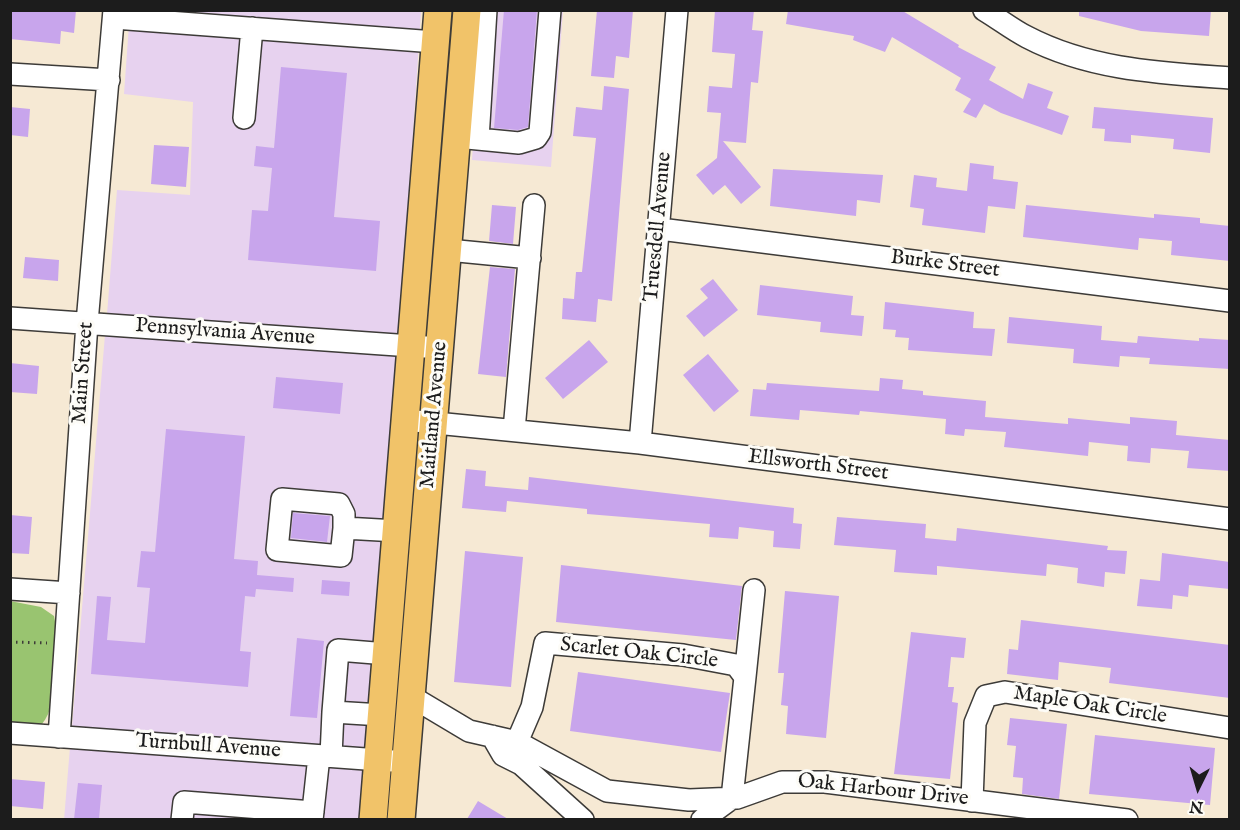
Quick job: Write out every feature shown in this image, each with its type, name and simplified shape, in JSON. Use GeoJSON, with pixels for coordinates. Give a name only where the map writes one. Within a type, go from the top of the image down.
{"type":"FeatureCollection","features":[{"type":"Feature","properties":{"kind":"main road","name":"Maitland Avenue"},"geometry":{"type":"LineString","coordinates":[[373,819],[438,10]]}},
{"type":"Feature","properties":{"kind":"main road","name":"Maitland Avenue"},"geometry":{"type":"LineString","coordinates":[[401,819],[448,249],[468,138],[467,10]]}},
{"type":"Feature","properties":{"kind":"street"},"geometry":{"type":"LineString","coordinates":[[486,10],[468,138],[529,142],[540,132],[550,10]]}},
{"type":"Feature","properties":{"kind":"street","name":"Truesdell Avenue"},"geometry":{"type":"LineString","coordinates":[[640,443],[660,229],[676,10]]}},
{"type":"Feature","properties":{"kind":"street"},"geometry":{"type":"LineString","coordinates":[[984,10],[1028,38],[1087,60],[1134,70],[1230,78]]}},
{"type":"Feature","properties":{"kind":"street"},"geometry":{"type":"LineString","coordinates":[[114,14],[196,17],[252,28],[435,42]]}},
{"type":"Feature","properties":{"kind":"street","name":"Main Street"},"geometry":{"type":"LineString","coordinates":[[59,736],[87,323],[114,14]]}},
{"type":"Feature","properties":{"kind":"street"},"geometry":{"type":"LineString","coordinates":[[244,118],[252,28]]}},
{"type":"Feature","properties":{"kind":"street"},"geometry":{"type":"LineString","coordinates":[[10,74],[109,80]]}},
{"type":"Feature","properties":{"kind":"street"},"geometry":{"type":"LineString","coordinates":[[514,430],[534,205]]}},
{"type":"Feature","properties":{"kind":"street","name":"Burke Street"},"geometry":{"type":"LineString","coordinates":[[660,229],[1230,301]]}},
{"type":"Feature","properties":{"kind":"street"},"geometry":{"type":"LineString","coordinates":[[448,249],[530,258]]}},
{"type":"Feature","properties":{"kind":"street","name":"Pennsylvania Avenue"},"geometry":{"type":"LineString","coordinates":[[10,318],[440,348]]}},
{"type":"Feature","properties":{"kind":"street","name":"Ellsworth Street"},"geometry":{"type":"LineString","coordinates":[[405,420],[640,443],[1230,519]]}},
{"type":"Feature","properties":{"kind":"street"},"geometry":{"type":"LineString","coordinates":[[344,528],[397,531]]}},
{"type":"Feature","properties":{"kind":"street"},"geometry":{"type":"LineString","coordinates":[[10,589],[69,593]]}},
{"type":"Feature","properties":{"kind":"street"},"geometry":{"type":"LineString","coordinates":[[745,677],[754,590]]}},
{"type":"Feature","properties":{"kind":"street","name":"Scarlet Oak Circle"},"geometry":{"type":"LineString","coordinates":[[517,742],[532,707],[545,644],[683,655],[736,665],[745,677],[732,798]]}},
{"type":"Feature","properties":{"kind":"street"},"geometry":{"type":"LineString","coordinates":[[182,819],[184,802],[313,816],[333,712],[338,650],[387,654]]}},
{"type":"Feature","properties":{"kind":"street","name":"Maple Oak Circle"},"geometry":{"type":"LineString","coordinates":[[972,801],[975,723],[986,696],[1005,692],[1230,728]]}},
{"type":"Feature","properties":{"kind":"street","name":"Oak Harbour Drive"},"geometry":{"type":"LineString","coordinates":[[412,697],[470,730],[517,742],[607,791],[689,800],[732,798],[782,782],[825,782],[1127,819]]}},
{"type":"Feature","properties":{"kind":"street"},"geometry":{"type":"LineString","coordinates":[[333,712],[382,715]]}},
{"type":"Feature","properties":{"kind":"street","name":"Turnbull Avenue"},"geometry":{"type":"LineString","coordinates":[[10,733],[406,762]]}},
{"type":"Feature","properties":{"kind":"street"},"geometry":{"type":"LineString","coordinates":[[492,736],[503,755],[521,764],[558,801],[583,819]]}},
{"type":"Feature","properties":{"kind":"street"},"geometry":{"type":"LineString","coordinates":[[702,819],[732,798]]}},
{"type":"Feature","properties":{"kind":"path"},"geometry":{"type":"LineString","coordinates":[[10,642],[66,644]]}},
{"type":"Feature","properties":{"kind":"shaded area"},"geometry":{"type":"Polygon","coordinates":[[[130,11],[421,11],[400,335],[107,314],[117,190],[190,195],[193,102],[124,94],[130,11]]]}},
{"type":"Feature","properties":{"kind":"shaded area"},"geometry":{"type":"Polygon","coordinates":[[[482,11],[563,11],[551,167],[472,160],[482,11]]]}},
{"type":"Feature","properties":{"kind":"shaded area"},"geometry":{"type":"Polygon","coordinates":[[[105,335],[398,356],[368,748],[72,727],[105,335]]]}},
{"type":"Feature","properties":{"kind":"shaded area"},"geometry":{"type":"Polygon","coordinates":[[[70,747],[366,769],[362,819],[64,820],[70,747]]]}},
{"type":"Feature","properties":{"kind":"green space"},"geometry":{"type":"Polygon","coordinates":[[[10,601],[41,607],[54,616],[56,628],[58,657],[52,702],[42,724],[31,727],[11,726],[10,601]]]}},
{"type":"Feature","properties":{"kind":"building"},"geometry":{"type":"Polygon","coordinates":[[[10,10],[76,10],[74,33],[61,31],[60,44],[10,39],[10,10]]]}},
{"type":"Feature","properties":{"kind":"building"},"geometry":{"type":"Polygon","coordinates":[[[504,10],[537,10],[528,127],[518,130],[494,128],[504,10]]]}},
{"type":"Feature","properties":{"kind":"building"},"geometry":{"type":"Polygon","coordinates":[[[597,10],[633,10],[629,58],[616,56],[614,78],[591,76],[597,10]]]}},
{"type":"Feature","properties":{"kind":"building"},"geometry":{"type":"Polygon","coordinates":[[[715,10],[754,10],[752,30],[763,31],[758,83],[751,82],[746,143],[723,141],[761,187],[741,204],[725,185],[713,195],[696,175],[717,158],[721,113],[707,112],[709,86],[732,88],[735,54],[712,52],[715,10]]]}},
{"type":"Feature","properties":{"kind":"building"},"geometry":{"type":"Polygon","coordinates":[[[788,10],[901,10],[959,45],[958,47],[996,67],[989,80],[1023,99],[1028,83],[1053,92],[1047,108],[1069,116],[1062,135],[1001,113],[984,104],[976,118],[963,112],[971,99],[955,90],[961,78],[892,37],[885,52],[853,40],[854,36],[786,24],[788,10]]]}},
{"type":"Feature","properties":{"kind":"building"},"geometry":{"type":"Polygon","coordinates":[[[1079,10],[1211,10],[1209,36],[1141,31],[1079,16],[1079,10]]]}},
{"type":"Feature","properties":{"kind":"building"},"geometry":{"type":"Polygon","coordinates":[[[281,67],[347,73],[334,217],[380,221],[376,271],[248,260],[252,210],[268,211],[272,168],[254,166],[256,146],[274,148],[281,67]]]}},
{"type":"Feature","properties":{"kind":"building"},"geometry":{"type":"Polygon","coordinates":[[[604,86],[629,89],[612,301],[598,299],[596,322],[562,319],[563,298],[574,299],[576,272],[582,272],[596,138],[573,136],[576,107],[602,110],[604,86]]]}},
{"type":"Feature","properties":{"kind":"building"},"geometry":{"type":"Polygon","coordinates":[[[10,107],[30,109],[28,137],[10,135],[10,107]]]}},
{"type":"Feature","properties":{"kind":"building"},"geometry":{"type":"Polygon","coordinates":[[[1094,107],[1213,118],[1210,153],[1173,149],[1174,139],[1131,135],[1131,143],[1104,141],[1105,129],[1092,128],[1094,107]]]}},
{"type":"Feature","properties":{"kind":"building"},"geometry":{"type":"Polygon","coordinates":[[[154,145],[189,147],[186,187],[151,184],[154,145]]]}},
{"type":"Feature","properties":{"kind":"building"},"geometry":{"type":"Polygon","coordinates":[[[970,163],[994,166],[993,179],[1018,182],[1015,209],[988,206],[985,233],[922,225],[924,209],[910,207],[914,175],[937,178],[936,187],[967,191],[970,163]]]}},
{"type":"Feature","properties":{"kind":"building"},"geometry":{"type":"Polygon","coordinates":[[[773,169],[883,175],[880,203],[857,200],[856,216],[770,206],[773,169]]]}},
{"type":"Feature","properties":{"kind":"building"},"geometry":{"type":"Polygon","coordinates":[[[492,205],[516,207],[513,244],[489,241],[492,205]]]}},
{"type":"Feature","properties":{"kind":"building"},"geometry":{"type":"Polygon","coordinates":[[[1026,205],[1154,218],[1154,214],[1200,218],[1200,223],[1230,226],[1230,261],[1171,255],[1172,241],[1139,238],[1138,250],[1023,237],[1026,205]]]}},
{"type":"Feature","properties":{"kind":"building"},"geometry":{"type":"Polygon","coordinates":[[[25,257],[59,260],[58,281],[23,278],[25,257]]]}},
{"type":"Feature","properties":{"kind":"building"},"geometry":{"type":"Polygon","coordinates":[[[490,267],[515,269],[506,377],[478,374],[490,267]]]}},
{"type":"Feature","properties":{"kind":"building"},"geometry":{"type":"Polygon","coordinates":[[[713,279],[738,310],[704,337],[686,316],[708,298],[700,289],[713,279]]]}},
{"type":"Feature","properties":{"kind":"building"},"geometry":{"type":"Polygon","coordinates":[[[760,285],[853,296],[851,315],[864,316],[862,336],[820,332],[821,322],[757,315],[760,285]]]}},
{"type":"Feature","properties":{"kind":"building"},"geometry":{"type":"Polygon","coordinates":[[[885,302],[974,312],[973,328],[995,329],[992,356],[908,350],[909,338],[895,337],[896,330],[883,329],[885,302]]]}},
{"type":"Feature","properties":{"kind":"building"},"geometry":{"type":"Polygon","coordinates":[[[1009,317],[1102,326],[1101,340],[1137,343],[1138,336],[1199,341],[1199,338],[1230,340],[1230,369],[1149,364],[1150,358],[1120,356],[1119,367],[1073,363],[1074,349],[1007,343],[1009,317]]]}},
{"type":"Feature","properties":{"kind":"building"},"geometry":{"type":"Polygon","coordinates":[[[589,340],[608,362],[563,399],[545,378],[589,340]]]}},
{"type":"Feature","properties":{"kind":"building"},"geometry":{"type":"Polygon","coordinates":[[[708,354],[739,391],[714,412],[683,375],[708,354]]]}},
{"type":"Feature","properties":{"kind":"building"},"geometry":{"type":"Polygon","coordinates":[[[10,363],[39,366],[37,394],[10,392],[10,363]]]}},
{"type":"Feature","properties":{"kind":"building"},"geometry":{"type":"Polygon","coordinates":[[[276,377],[343,383],[340,414],[273,408],[276,377]]]}},
{"type":"Feature","properties":{"kind":"building"},"geometry":{"type":"Polygon","coordinates":[[[880,378],[903,380],[902,389],[923,391],[923,395],[986,401],[985,417],[1068,424],[1068,418],[1130,424],[1130,417],[1177,421],[1176,435],[1230,440],[1230,471],[1187,468],[1189,451],[1151,448],[1150,463],[1127,461],[1128,446],[1089,442],[1088,456],[1004,447],[1006,432],[965,429],[964,436],[945,434],[946,419],[860,411],[859,415],[800,410],[799,420],[750,416],[753,389],[766,390],[767,383],[879,391],[880,378]]]}},
{"type":"Feature","properties":{"kind":"building"},"geometry":{"type":"Polygon","coordinates":[[[166,429],[245,436],[234,559],[258,561],[257,575],[294,578],[293,592],[256,589],[255,597],[245,596],[240,651],[251,652],[248,687],[91,674],[97,596],[111,597],[107,640],[145,643],[150,588],[137,587],[141,551],[155,552],[166,429]]]}},
{"type":"Feature","properties":{"kind":"building"},"geometry":{"type":"Polygon","coordinates":[[[466,469],[486,471],[485,486],[528,490],[529,477],[794,508],[793,523],[802,524],[800,549],[773,547],[774,531],[739,527],[738,539],[709,537],[710,524],[587,514],[587,509],[507,501],[506,512],[462,508],[466,469]]]}},
{"type":"Feature","properties":{"kind":"building"},"geometry":{"type":"Polygon","coordinates":[[[293,513],[330,516],[327,542],[291,538],[293,513]]]}},
{"type":"Feature","properties":{"kind":"building"},"geometry":{"type":"Polygon","coordinates":[[[10,515],[32,517],[29,554],[10,553],[10,515]]]}},
{"type":"Feature","properties":{"kind":"building"},"geometry":{"type":"Polygon","coordinates":[[[837,517],[926,524],[925,538],[956,541],[957,528],[1108,546],[1107,550],[1127,551],[1125,574],[1105,572],[1104,587],[1077,583],[1078,568],[1047,564],[1046,576],[937,566],[937,575],[894,572],[896,550],[834,545],[837,517]]]}},
{"type":"Feature","properties":{"kind":"building"},"geometry":{"type":"Polygon","coordinates":[[[465,551],[523,557],[511,687],[454,682],[465,551]]]}},
{"type":"Feature","properties":{"kind":"building"},"geometry":{"type":"Polygon","coordinates":[[[1162,553],[1230,562],[1230,589],[1189,585],[1188,597],[1173,595],[1172,609],[1137,606],[1140,579],[1160,581],[1162,553]]]}},
{"type":"Feature","properties":{"kind":"building"},"geometry":{"type":"Polygon","coordinates":[[[561,565],[742,586],[736,640],[556,622],[561,565]]]}},
{"type":"Feature","properties":{"kind":"building"},"geometry":{"type":"Polygon","coordinates":[[[322,580],[350,582],[349,596],[321,594],[322,580]]]}},
{"type":"Feature","properties":{"kind":"building"},"geometry":{"type":"Polygon","coordinates":[[[785,591],[839,596],[826,738],[786,734],[788,706],[781,705],[784,673],[778,673],[785,591]]]}},
{"type":"Feature","properties":{"kind":"building"},"geometry":{"type":"Polygon","coordinates":[[[1021,620],[1230,645],[1230,698],[1109,683],[1111,668],[1059,662],[1058,680],[1007,674],[1009,649],[1018,650],[1021,620]]]}},
{"type":"Feature","properties":{"kind":"building"},"geometry":{"type":"Polygon","coordinates":[[[911,632],[966,638],[964,658],[951,657],[948,687],[954,687],[952,702],[958,703],[950,779],[894,774],[911,632]]]}},
{"type":"Feature","properties":{"kind":"building"},"geometry":{"type":"Polygon","coordinates":[[[297,638],[324,641],[317,718],[290,716],[297,638]]]}},
{"type":"Feature","properties":{"kind":"building"},"geometry":{"type":"Polygon","coordinates":[[[578,672],[730,693],[721,752],[570,731],[578,672]]]}},
{"type":"Feature","properties":{"kind":"building"},"geometry":{"type":"Polygon","coordinates":[[[1010,718],[1067,724],[1059,799],[1022,794],[1023,778],[1013,777],[1016,746],[1007,745],[1010,718]]]}},
{"type":"Feature","properties":{"kind":"building"},"geometry":{"type":"Polygon","coordinates":[[[1095,735],[1215,748],[1210,805],[1089,794],[1095,735]]]}},
{"type":"Feature","properties":{"kind":"building"},"geometry":{"type":"Polygon","coordinates":[[[10,779],[45,782],[43,809],[10,806],[10,779]]]}},
{"type":"Feature","properties":{"kind":"building"},"geometry":{"type":"Polygon","coordinates":[[[78,783],[102,785],[99,819],[74,819],[78,783]]]}},
{"type":"Feature","properties":{"kind":"building"},"geometry":{"type":"Polygon","coordinates":[[[478,801],[508,819],[467,819],[478,801]]]}}]}
